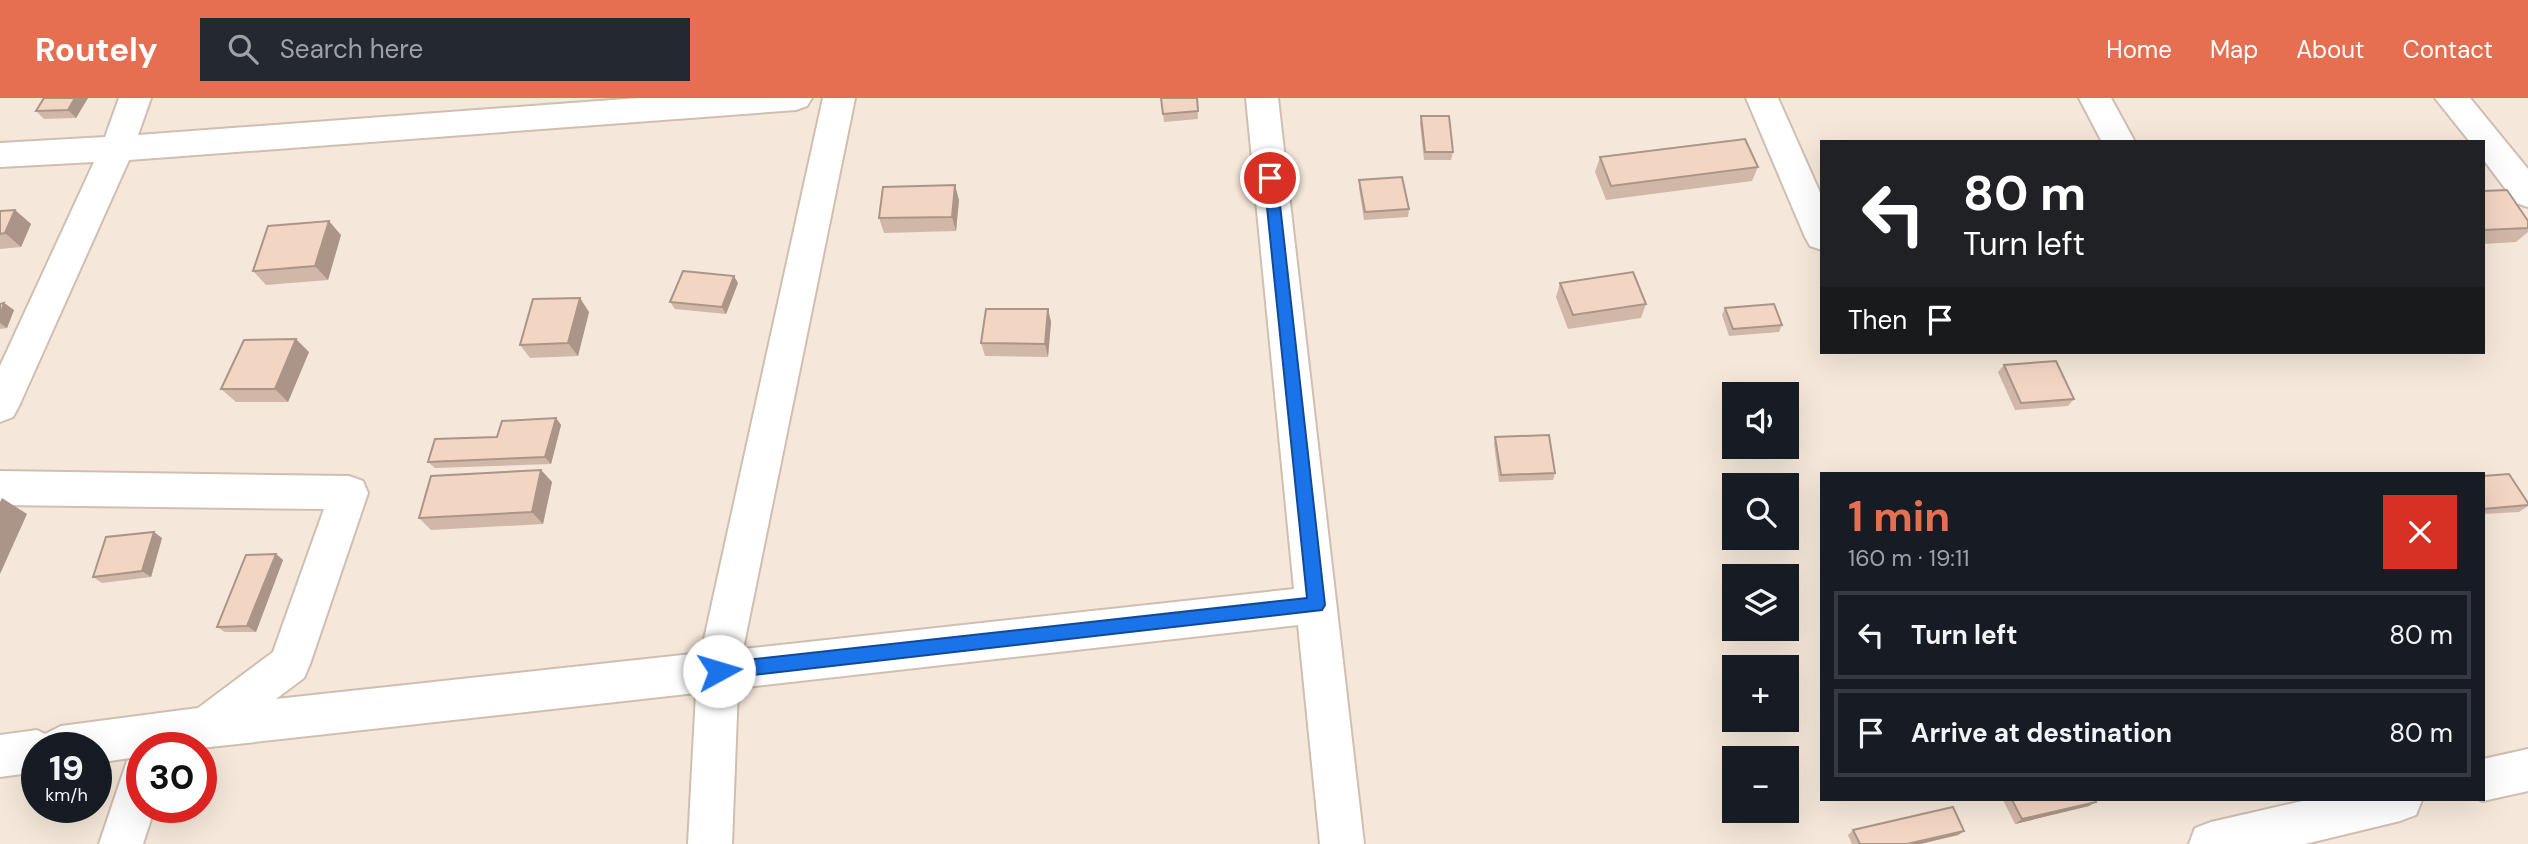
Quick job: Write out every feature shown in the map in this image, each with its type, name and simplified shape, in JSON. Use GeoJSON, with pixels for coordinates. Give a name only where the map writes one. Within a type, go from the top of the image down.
{"type":"FeatureCollection","features":[{"type":"Feature","properties":{"kind":"street"},"geometry":{"type":"LineString","coordinates":[[0,406],[117,149],[135,98]]}},
{"type":"Feature","properties":{"kind":"street"},"geometry":{"type":"LineString","coordinates":[[0,155],[117,149],[501,109],[796,98]]}},
{"type":"Feature","properties":{"kind":"street"},"geometry":{"type":"LineString","coordinates":[[710,844],[719,671],[839,98]]}},
{"type":"Feature","properties":{"kind":"street"},"geometry":{"type":"LineString","coordinates":[[1262,98],[1342,844]]}},
{"type":"Feature","properties":{"kind":"street"},"geometry":{"type":"LineString","coordinates":[[1762,98],[1820,232]]}},
{"type":"Feature","properties":{"kind":"street"},"geometry":{"type":"LineString","coordinates":[[2095,98],[2118,140]]}},
{"type":"Feature","properties":{"kind":"street"},"geometry":{"type":"LineString","coordinates":[[2451,98],[2475,124],[2528,194]]}},
{"type":"Feature","properties":{"kind":"street"},"geometry":{"type":"LineString","coordinates":[[0,488],[349,493],[289,664],[200,732]]}},
{"type":"Feature","properties":{"kind":"street"},"geometry":{"type":"LineString","coordinates":[[217,734],[719,671],[1316,605]]}},
{"type":"Feature","properties":{"kind":"street"},"geometry":{"type":"LineString","coordinates":[[0,755],[21,753]]}},
{"type":"Feature","properties":{"kind":"street"},"geometry":{"type":"LineString","coordinates":[[2485,780],[2528,770]]}},
{"type":"Feature","properties":{"kind":"street"},"geometry":{"type":"LineString","coordinates":[[2211,844],[2396,801]]}},
{"type":"Feature","properties":{"kind":"street"},"geometry":{"type":"LineString","coordinates":[[121,844],[127,823]]}},
{"type":"Feature","properties":{"kind":"shaded area"},"geometry":{"type":"Polygon","coordinates":[[[0,98],[2528,98],[2528,844],[0,844],[0,98]]]}},
{"type":"Feature","properties":{"kind":"building"},"geometry":{"type":"Polygon","coordinates":[[[44,98],[75,98],[68,110],[36,111],[44,98]]]}},
{"type":"Feature","properties":{"kind":"building"},"geometry":{"type":"Polygon","coordinates":[[[1161,98],[1197,98],[1198,111],[1163,114],[1161,98]]]}},
{"type":"Feature","properties":{"kind":"building"},"geometry":{"type":"Polygon","coordinates":[[[1421,116],[1449,116],[1453,152],[1425,152],[1421,116]]]}},
{"type":"Feature","properties":{"kind":"building"},"geometry":{"type":"Polygon","coordinates":[[[1745,139],[1758,167],[1611,186],[1600,157],[1745,139]]]}},
{"type":"Feature","properties":{"kind":"building"},"geometry":{"type":"Polygon","coordinates":[[[1402,177],[1409,209],[1365,212],[1359,180],[1402,177]]]}},
{"type":"Feature","properties":{"kind":"building"},"geometry":{"type":"Polygon","coordinates":[[[955,185],[952,217],[879,218],[883,187],[955,185]]]}},
{"type":"Feature","properties":{"kind":"building"},"geometry":{"type":"Polygon","coordinates":[[[2507,190],[2528,221],[2528,228],[2485,230],[2485,191],[2507,190]]]}},
{"type":"Feature","properties":{"kind":"building"},"geometry":{"type":"Polygon","coordinates":[[[15,210],[5,233],[0,234],[0,211],[15,210]]]}},
{"type":"Feature","properties":{"kind":"building"},"geometry":{"type":"Polygon","coordinates":[[[329,221],[315,266],[253,271],[268,226],[329,221]]]}},
{"type":"Feature","properties":{"kind":"building"},"geometry":{"type":"Polygon","coordinates":[[[683,271],[734,276],[722,307],[670,302],[683,271]]]}},
{"type":"Feature","properties":{"kind":"building"},"geometry":{"type":"Polygon","coordinates":[[[1633,272],[1646,304],[1573,315],[1560,283],[1633,272]]]}},
{"type":"Feature","properties":{"kind":"building"},"geometry":{"type":"Polygon","coordinates":[[[580,298],[568,343],[520,345],[533,299],[580,298]]]}},
{"type":"Feature","properties":{"kind":"building"},"geometry":{"type":"Polygon","coordinates":[[[1774,304],[1782,325],[1733,329],[1725,308],[1774,304]]]}},
{"type":"Feature","properties":{"kind":"building"},"geometry":{"type":"Polygon","coordinates":[[[986,309],[1048,309],[1045,344],[981,343],[986,309]]]}},
{"type":"Feature","properties":{"kind":"building"},"geometry":{"type":"Polygon","coordinates":[[[296,339],[275,389],[221,389],[244,340],[296,339]]]}},
{"type":"Feature","properties":{"kind":"building"},"geometry":{"type":"Polygon","coordinates":[[[2056,361],[2074,399],[2021,403],[2004,365],[2056,361]]]}},
{"type":"Feature","properties":{"kind":"building"},"geometry":{"type":"Polygon","coordinates":[[[556,418],[545,457],[428,462],[435,439],[497,437],[502,421],[556,418]]]}},
{"type":"Feature","properties":{"kind":"building"},"geometry":{"type":"Polygon","coordinates":[[[1549,435],[1555,473],[1501,475],[1495,437],[1549,435]]]}},
{"type":"Feature","properties":{"kind":"building"},"geometry":{"type":"Polygon","coordinates":[[[541,470],[532,512],[419,518],[431,476],[541,470]]]}},
{"type":"Feature","properties":{"kind":"building"},"geometry":{"type":"Polygon","coordinates":[[[2509,474],[2528,505],[2485,509],[2485,476],[2509,474]]]}},
{"type":"Feature","properties":{"kind":"building"},"geometry":{"type":"Polygon","coordinates":[[[154,532],[142,571],[93,577],[106,537],[154,532]]]}},
{"type":"Feature","properties":{"kind":"building"},"geometry":{"type":"Polygon","coordinates":[[[276,554],[247,626],[217,627],[246,555],[276,554]]]}},
{"type":"Feature","properties":{"kind":"building"},"geometry":{"type":"Polygon","coordinates":[[[2013,801],[2096,802],[2022,819],[2013,801]]]}},
{"type":"Feature","properties":{"kind":"building"},"geometry":{"type":"Polygon","coordinates":[[[1953,807],[1964,831],[1907,844],[1860,844],[1853,830],[1953,807]]]}},
{"type":"Feature","properties":{"kind":"route"},"geometry":{"type":"LineString","coordinates":[[719,671],[1316,605],[1270,178]]}}]}
